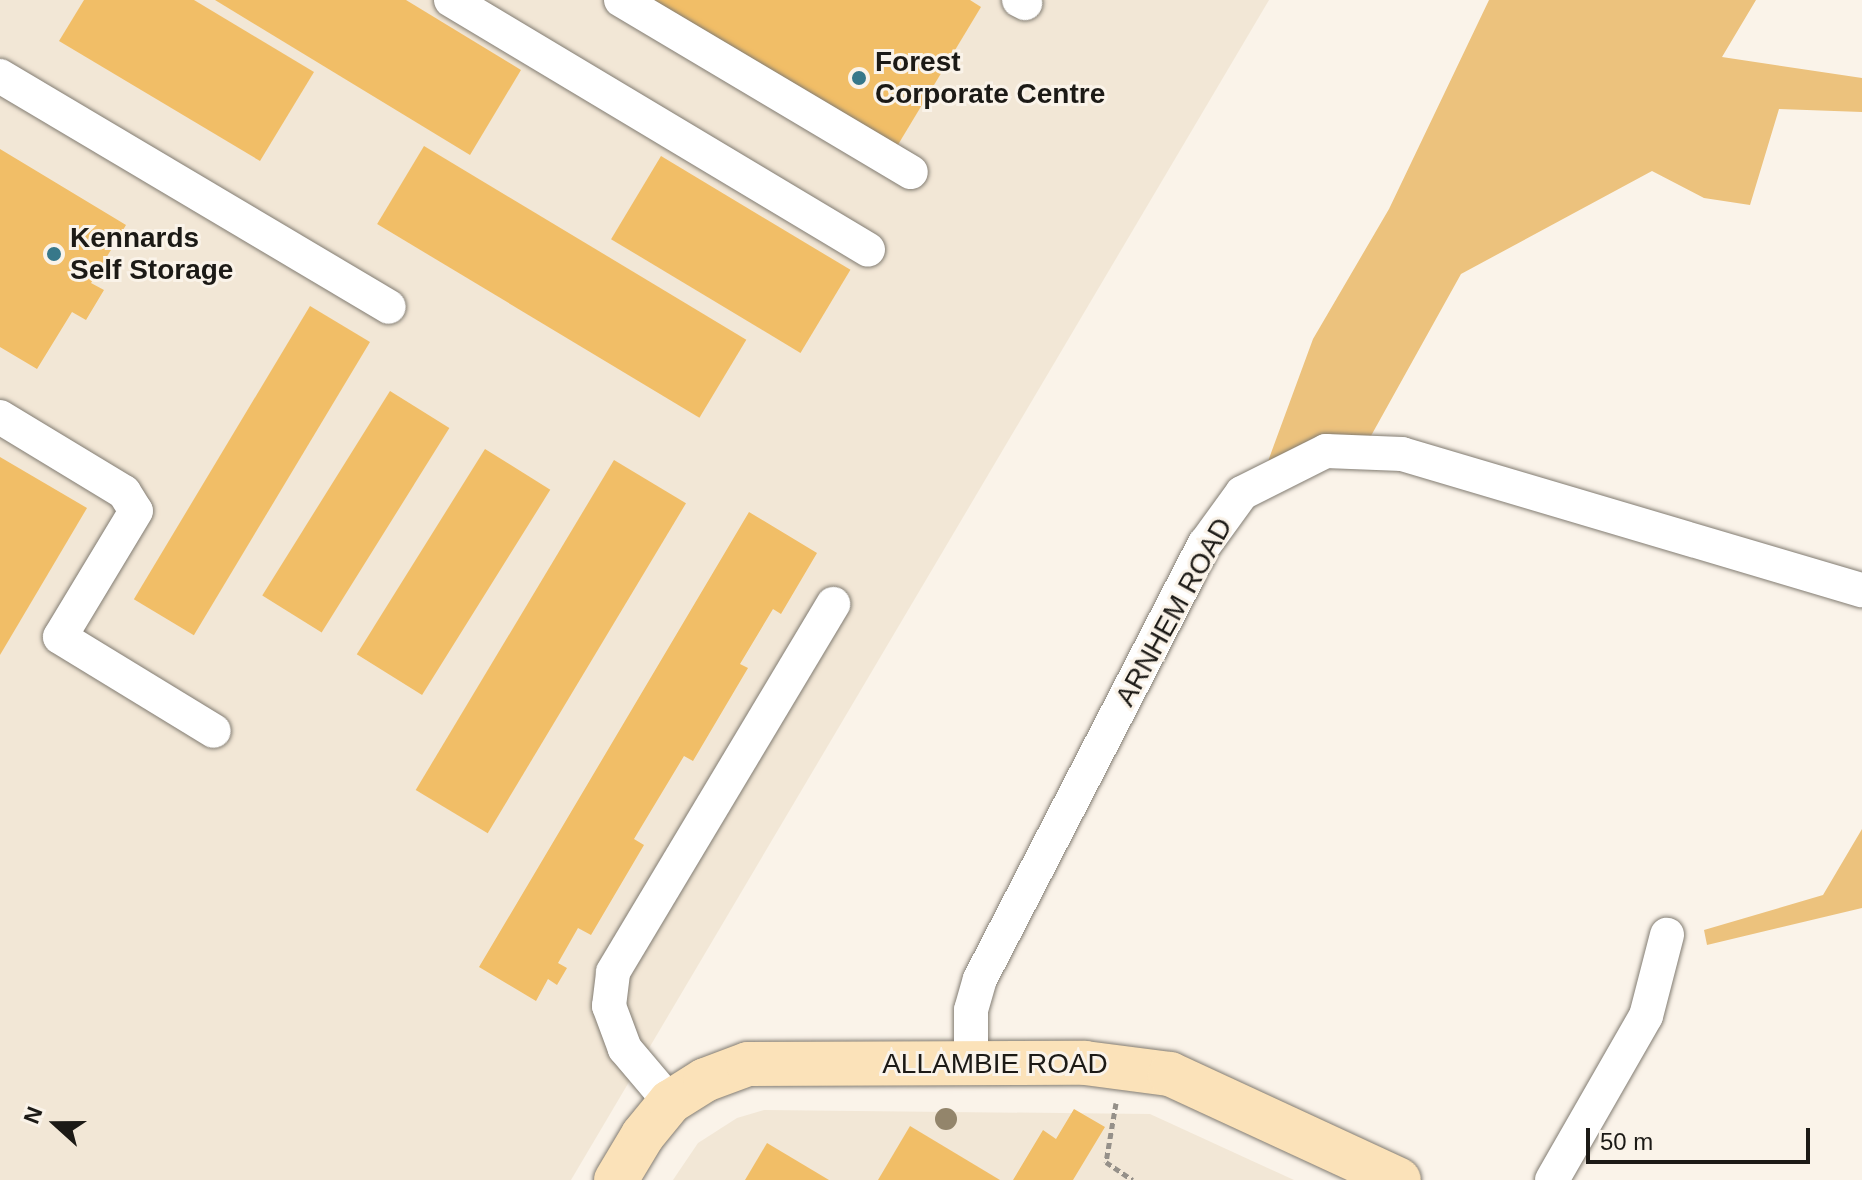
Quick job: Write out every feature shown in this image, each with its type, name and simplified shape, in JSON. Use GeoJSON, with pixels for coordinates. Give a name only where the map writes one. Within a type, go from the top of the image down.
{"type":"FeatureCollection","features":[{"type":"Feature","properties":{"kind":"main road","name":"ALLAMBIE ROAD"},"geometry":{"type":"LineString","coordinates":[[616,1180],[643,1135],[670,1102],[705,1080],[748,1064],[971,1063],[1120,1064],[1170,1074],[1393,1179]]}},
{"type":"Feature","properties":{"kind":"street"},"geometry":{"type":"LineString","coordinates":[[451,0],[868,250]]}},
{"type":"Feature","properties":{"kind":"street"},"geometry":{"type":"LineString","coordinates":[[621,0],[911,172]]}},
{"type":"Feature","properties":{"kind":"street"},"geometry":{"type":"LineString","coordinates":[[0,76],[389,307]]}},
{"type":"Feature","properties":{"kind":"street"},"geometry":{"type":"LineString","coordinates":[[0,417],[124,492],[136,511],[60,637],[214,731]]}},
{"type":"Feature","properties":{"kind":"street","name":"ARNHEM ROAD"},"geometry":{"type":"LineString","coordinates":[[971,1063],[971,1010],[980,979],[1205,544],[1242,493],[1326,451],[1402,454],[1862,590]]}},
{"type":"Feature","properties":{"kind":"street"},"geometry":{"type":"LineString","coordinates":[[670,1102],[625,1049],[609,1006],[613,972],[833,604]]}},
{"type":"Feature","properties":{"kind":"street"},"geometry":{"type":"LineString","coordinates":[[1552,1180],[1646,1016],[1667,935]]}},
{"type":"Feature","properties":{"kind":"path"},"geometry":{"type":"LineString","coordinates":[[1116,1103],[1106,1162],[1133,1180]]}},
{"type":"Feature","properties":{"kind":"shaded area"},"geometry":{"type":"Polygon","coordinates":[[[0,0],[1269,0],[571,1180],[0,1180],[0,0]]]}},
{"type":"Feature","properties":{"kind":"shaded area"},"geometry":{"type":"Polygon","coordinates":[[[1489,0],[1756,0],[1722,57],[1862,78],[1862,112],[1779,109],[1750,205],[1704,198],[1652,171],[1461,274],[1362,452],[1260,483],[1313,339],[1389,209],[1489,0]]]}},
{"type":"Feature","properties":{"kind":"shaded area"},"geometry":{"type":"Polygon","coordinates":[[[1862,829],[1862,908],[1707,945],[1704,930],[1823,895],[1862,829]]]}},
{"type":"Feature","properties":{"kind":"shaded area"},"geometry":{"type":"Polygon","coordinates":[[[764,1110],[1150,1114],[1294,1180],[673,1180],[698,1143],[737,1118],[764,1110]]]}},
{"type":"Feature","properties":{"kind":"building"},"geometry":{"type":"Polygon","coordinates":[[[84,0],[194,0],[314,72],[260,161],[59,41],[84,0]]]}},
{"type":"Feature","properties":{"kind":"building"},"geometry":{"type":"Polygon","coordinates":[[[215,0],[406,0],[521,70],[470,155],[215,0]]]}},
{"type":"Feature","properties":{"kind":"building","name":"Forest Corporate Centre"},"geometry":{"type":"Polygon","coordinates":[[[651,0],[970,0],[981,7],[896,148],[651,0]]]}},
{"type":"Feature","properties":{"kind":"building"},"geometry":{"type":"Polygon","coordinates":[[[424,146],[746,340],[699,418],[377,224],[424,146]]]}},
{"type":"Feature","properties":{"kind":"building","name":"Kennards Self Storage"},"geometry":{"type":"Polygon","coordinates":[[[0,149],[126,225],[91,283],[104,290],[86,320],[72,312],[37,369],[0,347],[0,149]]]}},
{"type":"Feature","properties":{"kind":"building"},"geometry":{"type":"Polygon","coordinates":[[[661,156],[850,270],[800,353],[611,239],[661,156]]]}},
{"type":"Feature","properties":{"kind":"building"},"geometry":{"type":"Polygon","coordinates":[[[310,306],[370,342],[194,635],[134,599],[310,306]]]}},
{"type":"Feature","properties":{"kind":"building"},"geometry":{"type":"Polygon","coordinates":[[[390,391],[449,428],[322,632],[262,595],[390,391]]]}},
{"type":"Feature","properties":{"kind":"building"},"geometry":{"type":"Polygon","coordinates":[[[485,449],[550,490],[422,695],[357,654],[485,449]]]}},
{"type":"Feature","properties":{"kind":"building"},"geometry":{"type":"Polygon","coordinates":[[[0,457],[87,508],[0,655],[0,457]]]}},
{"type":"Feature","properties":{"kind":"building"},"geometry":{"type":"Polygon","coordinates":[[[614,460],[686,503],[488,833],[416,790],[614,460]]]}},
{"type":"Feature","properties":{"kind":"building"},"geometry":{"type":"Polygon","coordinates":[[[749,512],[817,553],[781,614],[773,609],[740,664],[748,668],[693,761],[684,756],[634,839],[644,845],[591,935],[578,928],[558,963],[567,968],[557,985],[548,979],[536,1001],[479,967],[749,512]]]}},
{"type":"Feature","properties":{"kind":"building"},"geometry":{"type":"Polygon","coordinates":[[[1074,1109],[1105,1127],[1073,1180],[1013,1180],[1043,1130],[1056,1139],[1074,1109]]]}},
{"type":"Feature","properties":{"kind":"building"},"geometry":{"type":"Polygon","coordinates":[[[910,1126],[1000,1180],[878,1180],[910,1126]]]}},
{"type":"Feature","properties":{"kind":"building"},"geometry":{"type":"Polygon","coordinates":[[[767,1143],[829,1180],[745,1180],[767,1143]]]}},
{"type":"Feature","properties":{"kind":"place","name":"Forest Corporate Centre"},"geometry":{"type":"Point","coordinates":[859,78]}},
{"type":"Feature","properties":{"kind":"place","name":"Kennards Self Storage"},"geometry":{"type":"Point","coordinates":[54,254]}}]}
